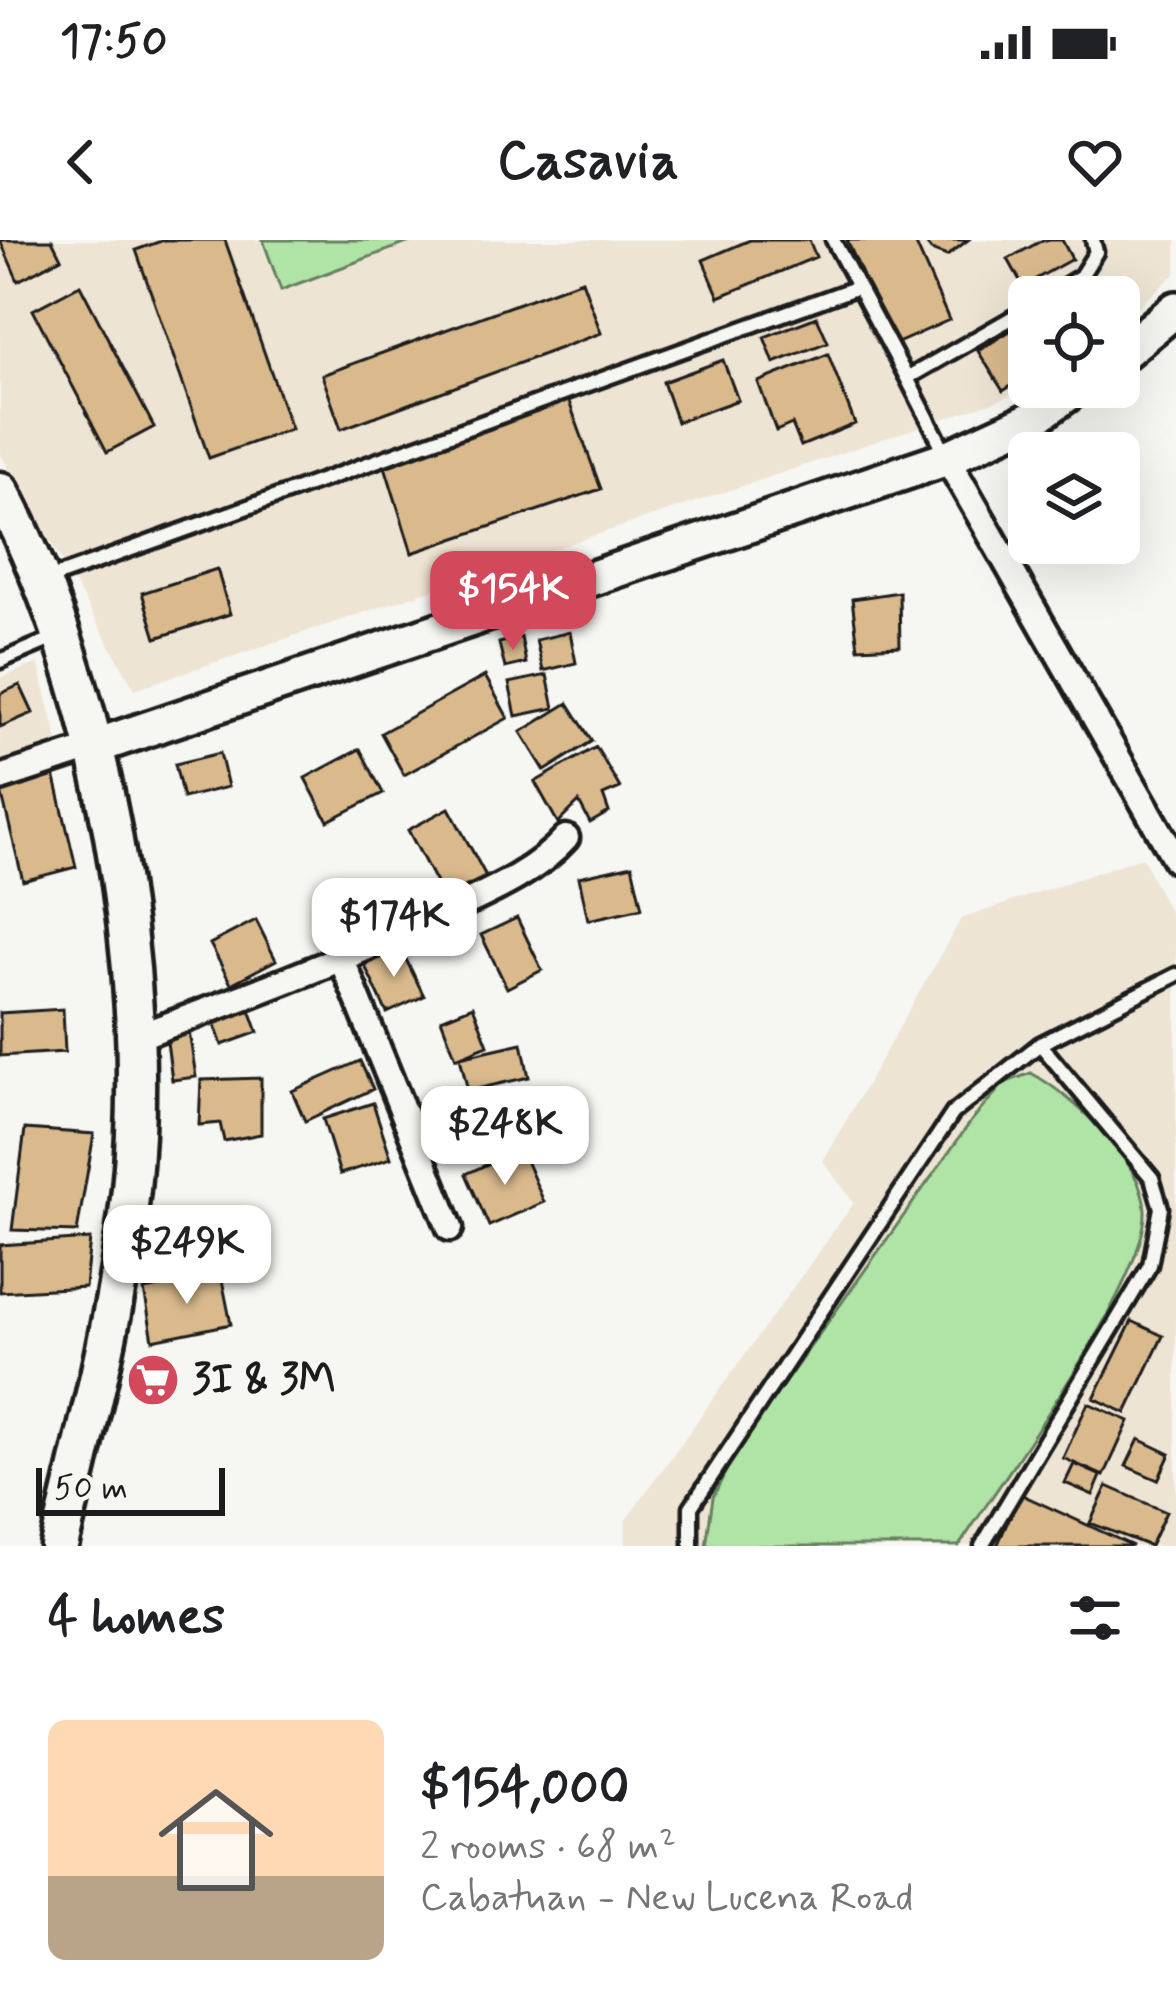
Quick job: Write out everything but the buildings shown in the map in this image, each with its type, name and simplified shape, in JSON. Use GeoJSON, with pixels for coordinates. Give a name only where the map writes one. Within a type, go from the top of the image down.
{"type":"FeatureCollection","features":[{"type":"Feature","properties":{"kind":"main road"},"geometry":{"type":"LineString","coordinates":[[1140,339],[1176,309]]}},
{"type":"Feature","properties":{"kind":"main road"},"geometry":{"type":"LineString","coordinates":[[92,748],[947,458],[1048,408]]}},
{"type":"Feature","properties":{"kind":"main road"},"geometry":{"type":"LineString","coordinates":[[0,491],[61,635],[92,748],[122,902],[137,1037],[131,1186],[121,1267],[59,1546]]}},
{"type":"Feature","properties":{"kind":"street"},"geometry":{"type":"LineString","coordinates":[[947,458],[1176,860]]}},
{"type":"Feature","properties":{"kind":"street"},"geometry":{"type":"LineString","coordinates":[[0,778],[92,748]]}},
{"type":"Feature","properties":{"kind":"street"},"geometry":{"type":"LineString","coordinates":[[137,1037],[342,960],[500,886],[550,856],[566,838]]}},
{"type":"Feature","properties":{"kind":"street"},"geometry":{"type":"LineString","coordinates":[[342,960],[450,1228]]}},
{"type":"Feature","properties":{"kind":"lane"},"geometry":{"type":"LineString","coordinates":[[833,240],[947,458]]}},
{"type":"Feature","properties":{"kind":"lane"},"geometry":{"type":"LineString","coordinates":[[1082,276],[1096,252],[1093,240]]}},
{"type":"Feature","properties":{"kind":"lane"},"geometry":{"type":"LineString","coordinates":[[41,581],[855,289]]}},
{"type":"Feature","properties":{"kind":"lane"},"geometry":{"type":"LineString","coordinates":[[908,379],[1008,320]]}},
{"type":"Feature","properties":{"kind":"lane"},"geometry":{"type":"LineString","coordinates":[[0,661],[61,635]]}},
{"type":"Feature","properties":{"kind":"lane"},"geometry":{"type":"LineString","coordinates":[[691,1546],[692,1507],[953,1113],[1040,1044],[1176,975]]}},
{"type":"Feature","properties":{"kind":"lane"},"geometry":{"type":"LineString","coordinates":[[982,1546],[1150,1265],[1161,1208],[1152,1178],[1040,1044]]}},
{"type":"Feature","properties":{"kind":"shaded area"},"geometry":{"type":"Polygon","coordinates":[[[0,240],[1176,240],[1176,273],[1140,305],[1140,276],[1008,276],[1008,396],[1003,399],[135,689],[0,453],[0,240]]]}},
{"type":"Feature","properties":{"kind":"shaded area"},"geometry":{"type":"Polygon","coordinates":[[[38,663],[58,741],[0,761],[0,678],[38,663]]]}},
{"type":"Feature","properties":{"kind":"shaded area"},"geometry":{"type":"Polygon","coordinates":[[[1142,857],[1176,926],[1176,1546],[626,1546],[626,1520],[854,1203],[823,1161],[961,919],[1142,857]]]}},
{"type":"Feature","properties":{"kind":"green space"},"geometry":{"type":"Polygon","coordinates":[[[263,240],[415,240],[281,290],[263,240]]]}},
{"type":"Feature","properties":{"kind":"green space"},"geometry":{"type":"Polygon","coordinates":[[[1031,1073],[1103,1131],[1132,1171],[1145,1210],[1140,1242],[1099,1330],[959,1546],[706,1546],[713,1497],[736,1451],[972,1120],[1004,1083],[1031,1073]]]}},
{"type":"Feature","properties":{"kind":"place","name":"3I & 3M"},"geometry":{"type":"Point","coordinates":[153,1380]}}]}
